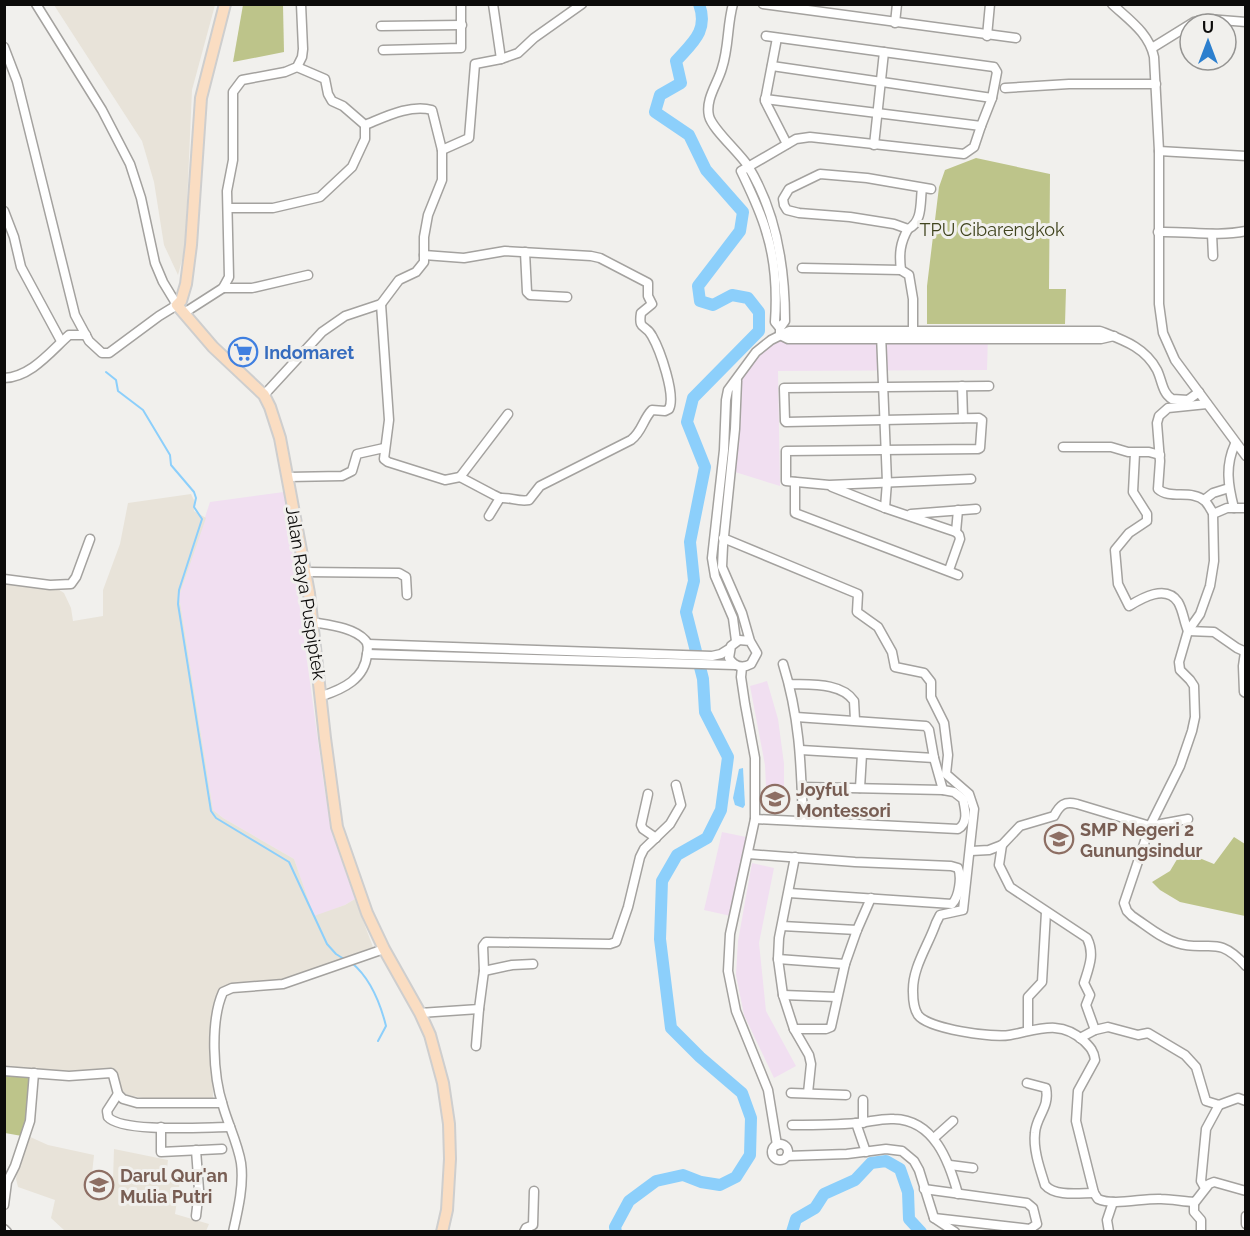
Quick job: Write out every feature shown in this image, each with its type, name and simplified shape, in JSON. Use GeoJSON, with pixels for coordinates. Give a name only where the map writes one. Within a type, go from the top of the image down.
{"type":"FeatureCollection","features":[{"type":"Feature","properties":{"kind":"main road"},"geometry":{"type":"LineString","coordinates":[[180,309],[191,245],[201,98],[225,4]]}},
{"type":"Feature","properties":{"kind":"main road","name":"Jalan Raya Puspiptek"},"geometry":{"type":"LineString","coordinates":[[180,309],[213,347],[264,395],[277,428],[306,572],[337,827],[367,914],[420,1013],[430,1035],[438,1063],[449,1124],[449,1186],[442,1232]]}},
{"type":"Feature","properties":{"kind":"street","name":"Jalan Raya Puspiptek"},"geometry":{"type":"LineString","coordinates":[[36,4],[121,145],[136,182],[155,263],[163,282],[180,309]]}},
{"type":"Feature","properties":{"kind":"street"},"geometry":{"type":"LineString","coordinates":[[223,288],[230,272],[227,186],[233,160],[233,92],[242,80],[285,72],[297,67],[303,49],[301,4]]}},
{"type":"Feature","properties":{"kind":"street"},"geometry":{"type":"LineString","coordinates":[[383,50],[461,48],[461,4]]}},
{"type":"Feature","properties":{"kind":"street"},"geometry":{"type":"LineString","coordinates":[[493,4],[501,59]]}},
{"type":"Feature","properties":{"kind":"street"},"geometry":{"type":"LineString","coordinates":[[442,150],[469,138],[475,64],[518,53],[534,38],[582,4]]}},
{"type":"Feature","properties":{"kind":"street"},"geometry":{"type":"LineString","coordinates":[[733,4],[728,48],[708,106],[713,125],[748,167],[771,215],[778,274],[775,322],[780,331]]}},
{"type":"Feature","properties":{"kind":"street"},"geometry":{"type":"LineString","coordinates":[[763,4],[987,36],[1016,38]]}},
{"type":"Feature","properties":{"kind":"street"},"geometry":{"type":"LineString","coordinates":[[895,23],[897,4]]}},
{"type":"Feature","properties":{"kind":"street"},"geometry":{"type":"LineString","coordinates":[[1112,4],[1137,27],[1152,48],[1159,151],[1159,304],[1163,333],[1175,360],[1245,456]]}},
{"type":"Feature","properties":{"kind":"street"},"geometry":{"type":"LineString","coordinates":[[987,36],[988,5]]}},
{"type":"Feature","properties":{"kind":"street"},"geometry":{"type":"LineString","coordinates":[[1152,48],[1194,22],[1208,19],[1245,22]]}},
{"type":"Feature","properties":{"kind":"street"},"geometry":{"type":"LineString","coordinates":[[381,26],[462,25]]}},
{"type":"Feature","properties":{"kind":"street"},"geometry":{"type":"LineString","coordinates":[[748,167],[796,139],[810,137],[964,154],[974,147],[992,98],[997,72],[994,67],[766,36]]}},
{"type":"Feature","properties":{"kind":"street"},"geometry":{"type":"LineString","coordinates":[[777,38],[765,99],[787,144]]}},
{"type":"Feature","properties":{"kind":"street"},"geometry":{"type":"LineString","coordinates":[[4,47],[75,315],[89,341],[102,353],[109,353],[159,316],[180,309],[223,288],[252,288],[308,275]]}},
{"type":"Feature","properties":{"kind":"street"},"geometry":{"type":"LineString","coordinates":[[874,145],[884,51]]}},
{"type":"Feature","properties":{"kind":"street"},"geometry":{"type":"LineString","coordinates":[[772,66],[992,98]]}},
{"type":"Feature","properties":{"kind":"street"},"geometry":{"type":"LineString","coordinates":[[297,67],[325,79],[328,94],[332,100],[365,125]]}},
{"type":"Feature","properties":{"kind":"street"},"geometry":{"type":"LineString","coordinates":[[1005,88],[1069,84],[1156,84]]}},
{"type":"Feature","properties":{"kind":"street"},"geometry":{"type":"LineString","coordinates":[[765,99],[877,111],[981,126]]}},
{"type":"Feature","properties":{"kind":"street"},"geometry":{"type":"LineString","coordinates":[[264,395],[311,342],[335,322],[345,316],[381,304],[399,280],[420,269],[424,262],[424,237],[428,215],[442,180],[442,150],[435,117],[430,109],[407,110],[365,125]]}},
{"type":"Feature","properties":{"kind":"street"},"geometry":{"type":"LineString","coordinates":[[228,208],[273,208],[320,196],[352,167],[365,140],[365,125]]}},
{"type":"Feature","properties":{"kind":"street"},"geometry":{"type":"LineString","coordinates":[[1159,151],[1245,156]]}},
{"type":"Feature","properties":{"kind":"street"},"geometry":{"type":"LineString","coordinates":[[901,270],[901,242],[908,229],[915,226],[919,218],[927,188],[867,178],[820,174],[789,189],[783,199],[788,210],[799,213],[850,217],[894,224],[908,229]]}},
{"type":"Feature","properties":{"kind":"street"},"geometry":{"type":"LineString","coordinates":[[4,211],[14,237],[21,267],[62,341]]}},
{"type":"Feature","properties":{"kind":"street"},"geometry":{"type":"LineString","coordinates":[[1158,232],[1223,235],[1245,231]]}},
{"type":"Feature","properties":{"kind":"street"},"geometry":{"type":"LineString","coordinates":[[1212,234],[1213,256]]}},
{"type":"Feature","properties":{"kind":"street"},"geometry":{"type":"LineString","coordinates":[[381,304],[389,420],[384,459],[388,462],[445,480],[460,477],[500,498],[529,500],[540,486],[631,440],[639,434],[649,412],[668,410],[672,404],[669,381],[651,333],[640,325],[641,313],[652,304],[648,296],[647,281],[600,258],[525,252],[496,252],[464,258],[424,255]]}},
{"type":"Feature","properties":{"kind":"street"},"geometry":{"type":"LineString","coordinates":[[525,252],[530,295],[567,297]]}},
{"type":"Feature","properties":{"kind":"street"},"geometry":{"type":"LineString","coordinates":[[802,268],[901,270],[909,275],[912,286],[913,331]]}},
{"type":"Feature","properties":{"kind":"street"},"geometry":{"type":"LineString","coordinates":[[736,641],[733,618],[715,576],[712,558],[728,390],[756,352],[780,331],[952,335],[1100,331],[1140,349],[1150,359],[1158,372],[1165,392],[1172,399],[1188,400],[1198,392]]}},
{"type":"Feature","properties":{"kind":"street"},"geometry":{"type":"LineString","coordinates":[[881,334],[913,331],[952,335]]}},
{"type":"Feature","properties":{"kind":"street"},"geometry":{"type":"LineString","coordinates":[[4,378],[16,376],[38,364],[70,334],[86,335]]}},
{"type":"Feature","properties":{"kind":"street"},"geometry":{"type":"LineString","coordinates":[[881,334],[887,482],[885,508]]}},
{"type":"Feature","properties":{"kind":"street"},"geometry":{"type":"LineString","coordinates":[[367,649],[712,660],[738,666],[751,664],[756,657],[756,648],[750,641],[742,614],[722,567],[735,429],[737,380]]}},
{"type":"Feature","properties":{"kind":"street"},"geometry":{"type":"LineString","coordinates":[[962,386],[963,418]]}},
{"type":"Feature","properties":{"kind":"street"},"geometry":{"type":"LineString","coordinates":[[971,479],[829,485],[788,482],[785,479],[786,452],[980,449],[982,419],[786,422],[785,387],[989,386]]}},
{"type":"Feature","properties":{"kind":"street"},"geometry":{"type":"LineString","coordinates":[[1207,404],[1173,407],[1163,411],[1157,423],[1160,455],[1158,489],[1160,492],[1195,496],[1204,500],[1213,513],[1214,554],[1210,585],[1200,614],[1188,631],[1179,666],[1194,686],[1193,724],[1180,766],[1150,826],[1124,903],[1127,911],[1170,940],[1185,945],[1218,945],[1228,950],[1245,966]]}},
{"type":"Feature","properties":{"kind":"street"},"geometry":{"type":"LineString","coordinates":[[460,477],[508,414]]}},
{"type":"Feature","properties":{"kind":"street"},"geometry":{"type":"LineString","coordinates":[[725,429],[735,429]]}},
{"type":"Feature","properties":{"kind":"street"},"geometry":{"type":"LineString","coordinates":[[1234,507],[1229,488],[1228,468],[1236,444]]}},
{"type":"Feature","properties":{"kind":"street"},"geometry":{"type":"LineString","coordinates":[[1063,447],[1111,447],[1134,453],[1149,452],[1160,455]]}},
{"type":"Feature","properties":{"kind":"street"},"geometry":{"type":"LineString","coordinates":[[288,477],[342,476],[352,471],[357,454],[384,448]]}},
{"type":"Feature","properties":{"kind":"street"},"geometry":{"type":"LineString","coordinates":[[1134,453],[1132,492],[1147,514],[1147,521],[1129,533],[1115,550],[1118,584],[1129,606],[1148,594],[1163,594],[1172,597],[1179,604],[1188,631]]}},
{"type":"Feature","properties":{"kind":"street"},"geometry":{"type":"LineString","coordinates":[[795,483],[795,513],[958,574]]}},
{"type":"Feature","properties":{"kind":"street"},"geometry":{"type":"LineString","coordinates":[[829,485],[959,534],[960,539],[949,570]]}},
{"type":"Feature","properties":{"kind":"street"},"geometry":{"type":"LineString","coordinates":[[1204,500],[1213,493],[1229,488]]}},
{"type":"Feature","properties":{"kind":"street"},"geometry":{"type":"LineString","coordinates":[[489,516],[500,498]]}},
{"type":"Feature","properties":{"kind":"street"},"geometry":{"type":"LineString","coordinates":[[1213,513],[1234,507],[1245,507]]}},
{"type":"Feature","properties":{"kind":"street"},"geometry":{"type":"LineString","coordinates":[[956,532],[958,510]]}},
{"type":"Feature","properties":{"kind":"street"},"geometry":{"type":"LineString","coordinates":[[907,514],[976,510]]}},
{"type":"Feature","properties":{"kind":"street"},"geometry":{"type":"LineString","coordinates":[[723,538],[858,594],[857,612],[878,627],[892,652],[895,667],[924,673],[931,682],[931,697],[944,723],[948,755],[946,774],[969,794],[974,809],[963,910],[940,915],[914,980],[913,994],[917,1014],[922,1019],[937,1025],[969,1033],[998,1036],[1028,1030],[1064,1028],[1092,1049],[1093,1065],[1078,1091],[1076,1121],[1094,1193],[1098,1199],[1113,1202],[1160,1198],[1194,1202],[1212,1183],[1245,1191]]}},
{"type":"Feature","properties":{"kind":"street"},"geometry":{"type":"LineString","coordinates":[[4,579],[50,585],[71,584],[76,577],[90,539]]}},
{"type":"Feature","properties":{"kind":"street"},"geometry":{"type":"LineString","coordinates":[[306,572],[399,573],[406,577],[407,595]]}},
{"type":"Feature","properties":{"kind":"street"},"geometry":{"type":"LineString","coordinates":[[312,622],[344,629],[364,639],[367,649],[365,664],[354,679],[338,690],[322,696]]}},
{"type":"Feature","properties":{"kind":"street"},"geometry":{"type":"LineString","coordinates":[[1188,631],[1214,632],[1245,652],[1243,666],[1245,693]]}},
{"type":"Feature","properties":{"kind":"street"},"geometry":{"type":"LineString","coordinates":[[712,660],[729,649],[736,641],[743,639],[750,641]]}},
{"type":"Feature","properties":{"kind":"street"},"geometry":{"type":"LineString","coordinates":[[729,649],[729,658],[738,666],[741,677],[755,758],[755,819],[730,934],[728,971],[736,1011],[768,1090],[777,1145],[787,1148],[787,1156],[886,1149],[902,1151],[914,1161],[919,1170],[934,1218],[955,1232]]}},
{"type":"Feature","properties":{"kind":"street"},"geometry":{"type":"LineString","coordinates":[[783,664],[796,717],[801,750],[803,821]]}},
{"type":"Feature","properties":{"kind":"street"},"geometry":{"type":"LineString","coordinates":[[789,684],[830,686],[848,695],[854,701],[855,720]]}},
{"type":"Feature","properties":{"kind":"street"},"geometry":{"type":"LineString","coordinates":[[796,717],[926,726],[929,730],[933,758],[943,790]]}},
{"type":"Feature","properties":{"kind":"street"},"geometry":{"type":"LineString","coordinates":[[801,750],[933,758]]}},
{"type":"Feature","properties":{"kind":"street"},"geometry":{"type":"LineString","coordinates":[[860,788],[862,754]]}},
{"type":"Feature","properties":{"kind":"street"},"geometry":{"type":"LineString","coordinates":[[476,1046],[478,1008],[484,971],[483,946],[488,941],[610,944],[616,942],[628,907],[638,862],[644,849],[670,824],[681,805],[675,785]]}},
{"type":"Feature","properties":{"kind":"street"},"geometry":{"type":"LineString","coordinates":[[755,819],[960,828],[966,816],[963,799],[954,792],[943,790],[802,787]]}},
{"type":"Feature","properties":{"kind":"street"},"geometry":{"type":"LineString","coordinates":[[648,794],[641,825],[656,838]]}},
{"type":"Feature","properties":{"kind":"street"},"geometry":{"type":"LineString","coordinates":[[971,851],[989,850],[1002,845],[1020,826],[1054,816],[1059,807],[1067,802],[1150,826],[1188,819]]}},
{"type":"Feature","properties":{"kind":"street"},"geometry":{"type":"LineString","coordinates":[[1002,845],[999,865],[1010,888],[1087,938],[1092,947],[1083,983],[1090,995],[1086,1005],[1095,1030]]}},
{"type":"Feature","properties":{"kind":"street"},"geometry":{"type":"LineString","coordinates":[[748,854],[951,866],[956,867],[960,872],[956,900],[952,904],[789,893]]}},
{"type":"Feature","properties":{"kind":"street"},"geometry":{"type":"LineString","coordinates":[[795,857],[779,938],[778,959],[783,995],[794,1029],[809,1055],[811,1072],[808,1094]]}},
{"type":"Feature","properties":{"kind":"street"},"geometry":{"type":"LineString","coordinates":[[794,1029],[830,1028],[845,964],[856,930],[871,898]]}},
{"type":"Feature","properties":{"kind":"street"},"geometry":{"type":"LineString","coordinates":[[1028,1030],[1028,997],[1042,982],[1046,912]]}},
{"type":"Feature","properties":{"kind":"street"},"geometry":{"type":"LineString","coordinates":[[782,926],[856,930]]}},
{"type":"Feature","properties":{"kind":"street"},"geometry":{"type":"LineString","coordinates":[[233,1232],[241,1167],[222,1103],[216,1054],[218,1007],[223,992],[232,988],[283,984],[384,949]]}},
{"type":"Feature","properties":{"kind":"street"},"geometry":{"type":"LineString","coordinates":[[778,959],[845,964]]}},
{"type":"Feature","properties":{"kind":"street"},"geometry":{"type":"LineString","coordinates":[[484,971],[512,965],[533,964]]}},
{"type":"Feature","properties":{"kind":"street"},"geometry":{"type":"LineString","coordinates":[[783,995],[837,997]]}},
{"type":"Feature","properties":{"kind":"street"},"geometry":{"type":"LineString","coordinates":[[420,1013],[478,1008]]}},
{"type":"Feature","properties":{"kind":"street"},"geometry":{"type":"LineString","coordinates":[[1080,1038],[1095,1030],[1108,1027],[1138,1035],[1148,1033],[1185,1055],[1196,1067],[1206,1101],[1219,1105],[1238,1098],[1245,1101]]}},
{"type":"Feature","properties":{"kind":"street"},"geometry":{"type":"LineString","coordinates":[[4,1071],[76,1076],[111,1073],[118,1094],[123,1099],[137,1102],[222,1103]]}},
{"type":"Feature","properties":{"kind":"street"},"geometry":{"type":"LineString","coordinates":[[4,1205],[7,1182],[15,1166],[30,1121],[34,1073]]}},
{"type":"Feature","properties":{"kind":"street"},"geometry":{"type":"LineString","coordinates":[[1027,1083],[1046,1088],[1048,1099],[1035,1132],[1037,1157],[1045,1185],[1056,1191],[1094,1193]]}},
{"type":"Feature","properties":{"kind":"street"},"geometry":{"type":"LineString","coordinates":[[791,1093],[846,1095]]}},
{"type":"Feature","properties":{"kind":"street"},"geometry":{"type":"LineString","coordinates":[[118,1094],[107,1111],[108,1117],[125,1126],[230,1127]]}},
{"type":"Feature","properties":{"kind":"street"},"geometry":{"type":"LineString","coordinates":[[863,1100],[860,1123],[866,1152]]}},
{"type":"Feature","properties":{"kind":"street"},"geometry":{"type":"LineString","coordinates":[[1205,1188],[1201,1181],[1206,1129],[1219,1105]]}},
{"type":"Feature","properties":{"kind":"street"},"geometry":{"type":"LineString","coordinates":[[792,1125],[860,1123],[876,1119],[900,1119],[917,1125],[934,1138],[950,1164],[958,1194]]}},
{"type":"Feature","properties":{"kind":"street"},"geometry":{"type":"LineString","coordinates":[[934,1138],[953,1121]]}},
{"type":"Feature","properties":{"kind":"street"},"geometry":{"type":"LineString","coordinates":[[161,1127],[161,1152],[222,1149]]}},
{"type":"Feature","properties":{"kind":"street"},"geometry":{"type":"LineString","coordinates":[[196,1150],[199,1190],[196,1216]]}},
{"type":"Feature","properties":{"kind":"street"},"geometry":{"type":"LineString","coordinates":[[950,1164],[973,1168]]}},
{"type":"Feature","properties":{"kind":"street"},"geometry":{"type":"LineString","coordinates":[[924,1190],[1029,1204],[1034,1208],[1037,1226],[1030,1229],[934,1218]]}},
{"type":"Feature","properties":{"kind":"street"},"geometry":{"type":"LineString","coordinates":[[524,1232],[526,1228],[533,1225],[534,1191]]}},
{"type":"Feature","properties":{"kind":"street"},"geometry":{"type":"LineString","coordinates":[[1109,1232],[1107,1220],[1113,1202]]}},
{"type":"Feature","properties":{"kind":"street"},"geometry":{"type":"LineString","coordinates":[[1194,1202],[1194,1212],[1201,1220],[1201,1232]]}},
{"type":"Feature","properties":{"kind":"street"},"geometry":{"type":"LineString","coordinates":[[1245,1216],[1245,1224]]}},
{"type":"Feature","properties":{"kind":"shaded area"},"geometry":{"type":"Polygon","coordinates":[[[54,5],[215,5],[192,90],[185,249],[178,275],[164,245],[154,182],[142,141],[54,5]]]}},
{"type":"Feature","properties":{"kind":"shaded area"},"geometry":{"type":"Polygon","coordinates":[[[988,336],[987,370],[778,371],[780,486],[735,472],[740,381],[760,353],[776,340],[988,336]]]}},
{"type":"Feature","properties":{"kind":"shaded area"},"geometry":{"type":"Polygon","coordinates":[[[284,492],[325,792],[333,836],[355,899],[314,917],[294,859],[213,810],[179,596],[210,502],[284,492]]]}},
{"type":"Feature","properties":{"kind":"shaded area"},"geometry":{"type":"Polygon","coordinates":[[[191,494],[194,500],[194,511],[206,518],[179,596],[213,810],[294,859],[314,916],[355,899],[373,947],[271,984],[228,988],[217,995],[212,1017],[213,1099],[153,1100],[128,1095],[119,1089],[113,1068],[81,1075],[5,1068],[4,581],[53,586],[64,593],[71,608],[73,621],[103,616],[103,590],[120,544],[128,503],[191,494]]]}},
{"type":"Feature","properties":{"kind":"shaded area"},"geometry":{"type":"Polygon","coordinates":[[[767,681],[778,719],[784,764],[784,808],[767,808],[765,765],[750,686],[767,681]]]}},
{"type":"Feature","properties":{"kind":"shaded area"},"geometry":{"type":"Polygon","coordinates":[[[722,832],[746,837],[731,916],[704,910],[722,832]]]}},
{"type":"Feature","properties":{"kind":"shaded area"},"geometry":{"type":"Polygon","coordinates":[[[752,863],[774,868],[759,943],[766,1011],[796,1066],[774,1078],[744,1015],[736,975],[738,941],[752,863]]]}},
{"type":"Feature","properties":{"kind":"shaded area","name":"Darul Qur'an Mulia Putri"},"geometry":{"type":"Polygon","coordinates":[[[28,1136],[48,1145],[94,1155],[91,1183],[113,1180],[114,1149],[168,1160],[166,1177],[180,1181],[175,1214],[209,1224],[206,1231],[64,1230],[51,1218],[55,1200],[18,1187],[16,1179],[18,1167],[28,1136]]]}},
{"type":"Feature","properties":{"kind":"green space"},"geometry":{"type":"Polygon","coordinates":[[[243,5],[283,5],[284,52],[233,62],[243,5]]]}},
{"type":"Feature","properties":{"kind":"green space","name":"TPU Cibarengkok"},"geometry":{"type":"Polygon","coordinates":[[[976,158],[1050,174],[1049,289],[1066,289],[1065,324],[927,324],[927,286],[939,187],[945,170],[976,158]]]}},
{"type":"Feature","properties":{"kind":"green space"},"geometry":{"type":"Polygon","coordinates":[[[1234,837],[1245,844],[1245,916],[1180,902],[1160,890],[1152,882],[1170,871],[1182,851],[1214,864],[1234,837]]]}},
{"type":"Feature","properties":{"kind":"green space"},"geometry":{"type":"Polygon","coordinates":[[[5,1074],[32,1076],[30,1100],[22,1136],[5,1133],[5,1074]]]}},
{"type":"Feature","properties":{"kind":"water"},"geometry":{"type":"Polygon","coordinates":[[[743,768],[745,805],[743,808],[735,805],[733,798],[739,769],[743,768]]]}},
{"type":"Feature","properties":{"kind":"waterway"},"geometry":{"type":"LineString","coordinates":[[616,1232],[615,1227],[629,1201],[656,1181],[683,1175],[701,1182],[720,1185],[736,1177],[750,1155],[751,1118],[742,1093],[700,1057],[671,1028],[660,939],[662,881],[677,855],[707,838],[721,810],[728,757],[705,712],[703,679],[686,612],[694,581],[690,542],[705,467],[687,422],[693,398],[759,331],[759,312],[748,298],[732,295],[713,305],[700,301],[698,286],[740,231],[743,212],[706,170],[689,135],[655,112],[660,95],[681,83],[676,61],[693,42],[700,29],[702,13],[699,4]]}},
{"type":"Feature","properties":{"kind":"waterway"},"geometry":{"type":"LineString","coordinates":[[106,372],[116,380],[118,391],[143,410],[170,455],[171,465],[194,492],[196,498],[194,507],[202,519],[179,590],[178,604],[211,811],[216,818],[289,862],[327,944],[344,959]]}},
{"type":"Feature","properties":{"kind":"waterway"},"geometry":{"type":"LineString","coordinates":[[352,963],[370,984],[381,1008],[386,1026],[378,1041]]}},
{"type":"Feature","properties":{"kind":"waterway"},"geometry":{"type":"LineString","coordinates":[[792,1232],[796,1219],[815,1208],[824,1194],[855,1180],[871,1163],[886,1161],[900,1169],[908,1192],[909,1219],[921,1232]]}},
{"type":"Feature","properties":{"kind":"place","name":"Indomaret"},"geometry":{"type":"Point","coordinates":[243,352]}},
{"type":"Feature","properties":{"kind":"place","name":"Joyful Montessori"},"geometry":{"type":"Point","coordinates":[775,799]}},
{"type":"Feature","properties":{"kind":"place","name":"SMP Negeri 2 Gunungsindur"},"geometry":{"type":"Point","coordinates":[1059,839]}},
{"type":"Feature","properties":{"kind":"place","name":"Darul Qur'an Mulia Putri"},"geometry":{"type":"Point","coordinates":[99,1185]}}]}
